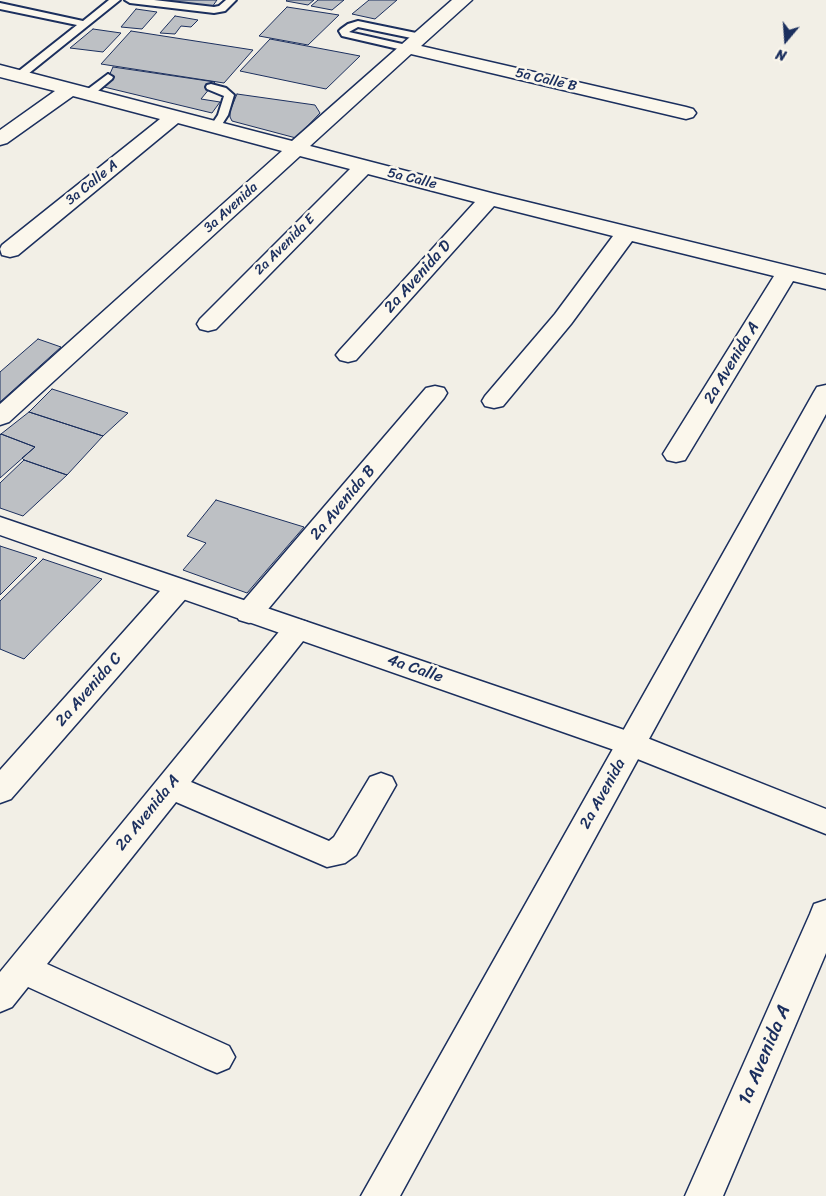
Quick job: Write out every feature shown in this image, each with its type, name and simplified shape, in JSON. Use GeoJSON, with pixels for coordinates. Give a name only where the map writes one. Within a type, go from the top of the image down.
{"type":"FeatureCollection","features":[{"type":"Feature","properties":{"kind":"street"},"geometry":{"type":"LineString","coordinates":[[440,0],[461,2]]}},
{"type":"Feature","properties":{"kind":"street","name":"3a Avenida"},"geometry":{"type":"LineString","coordinates":[[0,417],[414,42],[461,2]]}},
{"type":"Feature","properties":{"kind":"street","name":"5a Calle B"},"geometry":{"type":"LineString","coordinates":[[414,42],[686,113]]}},
{"type":"Feature","properties":{"kind":"street","name":"5a Calle"},"geometry":{"type":"LineString","coordinates":[[10,73],[296,150],[626,234],[826,282]]}},
{"type":"Feature","properties":{"kind":"street"},"geometry":{"type":"LineString","coordinates":[[0,139],[79,91]]}},
{"type":"Feature","properties":{"kind":"street","name":"3a Calle A"},"geometry":{"type":"LineString","coordinates":[[10,250],[175,116]]}},
{"type":"Feature","properties":{"kind":"street","name":"2a Avenida E"},"geometry":{"type":"LineString","coordinates":[[208,324],[363,166]]}},
{"type":"Feature","properties":{"kind":"street","name":"2a Avenida D"},"geometry":{"type":"LineString","coordinates":[[348,355],[489,199]]}},
{"type":"Feature","properties":{"kind":"street"},"geometry":{"type":"LineString","coordinates":[[494,401],[563,319],[626,234]]}},
{"type":"Feature","properties":{"kind":"street","name":"2a Avenida A"},"geometry":{"type":"LineString","coordinates":[[676,454],[787,273]]}},
{"type":"Feature","properties":{"kind":"street","name":"2a Avenida"},"geometry":{"type":"LineString","coordinates":[[380,1196],[826,392]]}},
{"type":"Feature","properties":{"kind":"street","name":"2a Avenida B"},"geometry":{"type":"LineString","coordinates":[[249,612],[436,394]]}},
{"type":"Feature","properties":{"kind":"street","name":"4a Calle"},"geometry":{"type":"LineString","coordinates":[[0,526],[631,744],[826,822]]}},
{"type":"Feature","properties":{"kind":"street","name":"2a Avenida C"},"geometry":{"type":"LineString","coordinates":[[1,787],[178,589]]}},
{"type":"Feature","properties":{"kind":"street","name":"2a Avenida A"},"geometry":{"type":"LineString","coordinates":[[0,997],[297,629]]}},
{"type":"Feature","properties":{"kind":"street"},"geometry":{"type":"LineString","coordinates":[[170,786],[327,854],[334,854],[345,846],[381,785]]}},
{"type":"Feature","properties":{"kind":"street","name":"1a Avenida A"},"geometry":{"type":"LineString","coordinates":[[704,1196],[826,914]]}},
{"type":"Feature","properties":{"kind":"street"},"geometry":{"type":"LineString","coordinates":[[22,969],[217,1057]]}},
{"type":"Feature","properties":{"kind":"lane"},"geometry":{"type":"LineString","coordinates":[[10,73],[85,24],[115,0]]}},
{"type":"Feature","properties":{"kind":"lane"},"geometry":{"type":"LineString","coordinates":[[130,0],[211,10],[222,9],[231,0]]}},
{"type":"Feature","properties":{"kind":"lane"},"geometry":{"type":"LineString","coordinates":[[0,6],[85,24]]}},
{"type":"Feature","properties":{"kind":"lane"},"geometry":{"type":"LineString","coordinates":[[358,24],[414,42],[352,36],[345,34],[344,31],[358,24]]}},
{"type":"Feature","properties":{"kind":"lane"},"geometry":{"type":"LineString","coordinates":[[79,91],[108,77]]}},
{"type":"Feature","properties":{"kind":"lane"},"geometry":{"type":"LineString","coordinates":[[211,87],[229,95],[222,116],[215,128]]}},
{"type":"Feature","properties":{"kind":"building"},"geometry":{"type":"Polygon","coordinates":[[[172,0],[217,0],[212,7],[172,0]]]}},
{"type":"Feature","properties":{"kind":"building"},"geometry":{"type":"Polygon","coordinates":[[[287,0],[314,0],[308,5],[287,0]]]}},
{"type":"Feature","properties":{"kind":"building"},"geometry":{"type":"Polygon","coordinates":[[[318,0],[344,0],[332,10],[311,6],[318,0]]]}},
{"type":"Feature","properties":{"kind":"building"},"geometry":{"type":"Polygon","coordinates":[[[369,0],[397,0],[375,19],[352,14],[369,0]]]}},
{"type":"Feature","properties":{"kind":"building"},"geometry":{"type":"Polygon","coordinates":[[[287,7],[339,15],[308,45],[259,36],[287,7]]]}},
{"type":"Feature","properties":{"kind":"building"},"geometry":{"type":"Polygon","coordinates":[[[136,9],[157,12],[142,29],[121,27],[136,9]]]}},
{"type":"Feature","properties":{"kind":"building"},"geometry":{"type":"Polygon","coordinates":[[[175,16],[198,20],[191,27],[181,26],[175,34],[160,33],[175,16]]]}},
{"type":"Feature","properties":{"kind":"building"},"geometry":{"type":"Polygon","coordinates":[[[93,29],[121,33],[103,52],[70,48],[93,29]]]}},
{"type":"Feature","properties":{"kind":"building"},"geometry":{"type":"Polygon","coordinates":[[[131,31],[253,50],[224,83],[101,64],[131,31]]]}},
{"type":"Feature","properties":{"kind":"building"},"geometry":{"type":"Polygon","coordinates":[[[270,39],[360,56],[326,89],[240,71],[270,39]]]}},
{"type":"Feature","properties":{"kind":"building"},"geometry":{"type":"Polygon","coordinates":[[[113,67],[215,82],[201,99],[220,102],[212,113],[104,87],[113,67]]]}},
{"type":"Feature","properties":{"kind":"building"},"geometry":{"type":"Polygon","coordinates":[[[237,94],[315,105],[320,113],[296,138],[232,121],[230,111],[237,94]]]}},
{"type":"Feature","properties":{"kind":"building"},"geometry":{"type":"Polygon","coordinates":[[[38,339],[61,347],[0,402],[0,372],[38,339]]]}},
{"type":"Feature","properties":{"kind":"building"},"geometry":{"type":"Polygon","coordinates":[[[52,389],[128,413],[103,436],[29,412],[52,389]]]}},
{"type":"Feature","properties":{"kind":"building"},"geometry":{"type":"Polygon","coordinates":[[[29,412],[103,436],[67,475],[24,460],[22,458],[35,447],[1,434],[29,412]]]}},
{"type":"Feature","properties":{"kind":"building"},"geometry":{"type":"Polygon","coordinates":[[[0,435],[35,447],[0,478],[0,435]]]}},
{"type":"Feature","properties":{"kind":"building"},"geometry":{"type":"Polygon","coordinates":[[[24,460],[67,475],[23,516],[0,508],[0,483],[24,460]]]}},
{"type":"Feature","properties":{"kind":"building"},"geometry":{"type":"Polygon","coordinates":[[[216,500],[304,527],[247,593],[183,570],[206,543],[187,536],[216,500]]]}},
{"type":"Feature","properties":{"kind":"building"},"geometry":{"type":"Polygon","coordinates":[[[0,546],[37,558],[0,595],[0,546]]]}},
{"type":"Feature","properties":{"kind":"building"},"geometry":{"type":"Polygon","coordinates":[[[43,559],[102,579],[24,659],[0,649],[0,601],[43,559]]]}}]}
